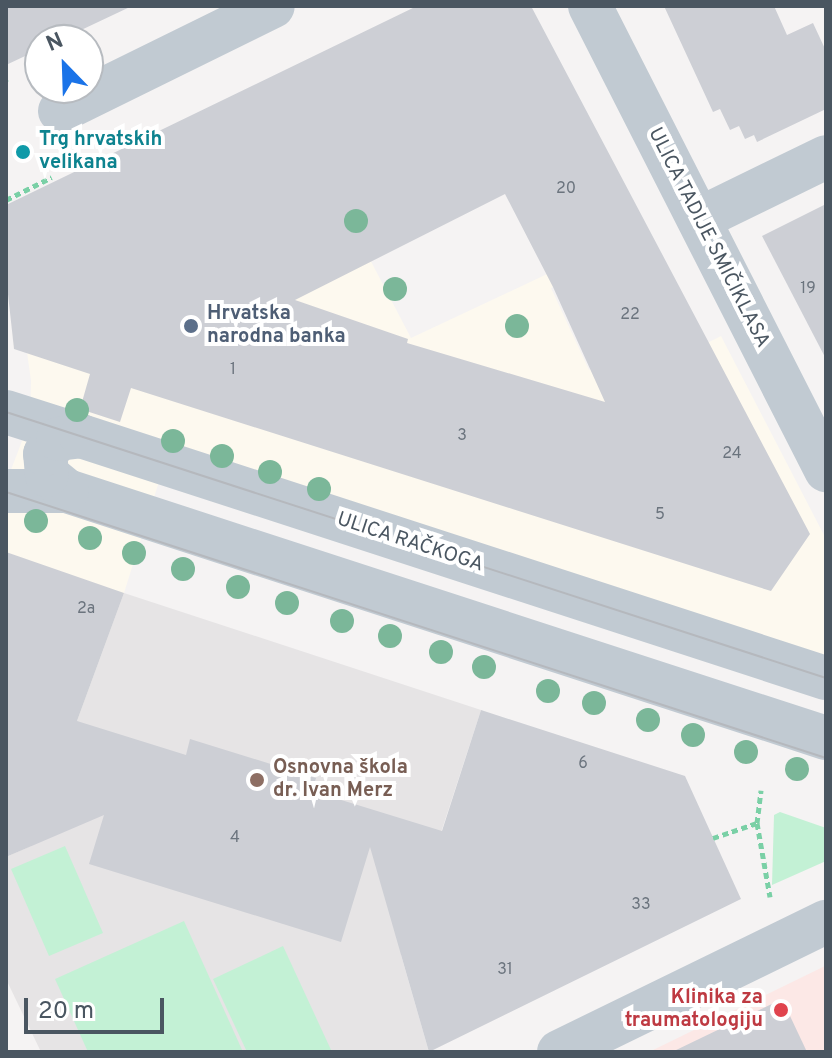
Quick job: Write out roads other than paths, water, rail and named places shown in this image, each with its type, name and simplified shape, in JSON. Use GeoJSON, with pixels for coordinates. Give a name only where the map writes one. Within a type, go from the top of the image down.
{"type":"FeatureCollection","features":[{"type":"Feature","properties":{"kind":"street"},"geometry":{"type":"LineString","coordinates":[[60,111],[273,6]]}},
{"type":"Feature","properties":{"kind":"street","name":"ULICA TADIJE SMIČIKLASA"},"geometry":{"type":"LineString","coordinates":[[590,6],[826,470]]}},
{"type":"Feature","properties":{"kind":"street"},"geometry":{"type":"LineString","coordinates":[[699,219],[826,157]]}},
{"type":"Feature","properties":{"kind":"street"},"geometry":{"type":"LineString","coordinates":[[6,412],[81,436]]}},
{"type":"Feature","properties":{"kind":"street"},"geometry":{"type":"LineString","coordinates":[[67,491],[47,475],[45,454],[58,439],[81,436]]}},
{"type":"Feature","properties":{"kind":"street","name":"ULICA RAČKOGA"},"geometry":{"type":"LineString","coordinates":[[81,436],[826,678]]}},
{"type":"Feature","properties":{"kind":"street"},"geometry":{"type":"LineString","coordinates":[[6,491],[67,491],[826,738]]}},
{"type":"Feature","properties":{"kind":"street"},"geometry":{"type":"LineString","coordinates":[[559,1052],[826,922]]}},
{"type":"Feature","properties":{"kind":"tram line"},"geometry":{"type":"LineString","coordinates":[[6,412],[826,678]]}},
{"type":"Feature","properties":{"kind":"tram line"},"geometry":{"type":"LineString","coordinates":[[6,492],[826,758]]}},
{"type":"Feature","properties":{"kind":"place","name":"Trg hrvatskih velikana"},"geometry":{"type":"Point","coordinates":[23,152]}},
{"type":"Feature","properties":{"kind":"place","name":"Hrvatska narodna banka"},"geometry":{"type":"Point","coordinates":[191,326]}},
{"type":"Feature","properties":{"kind":"place","name":"Osnovna škola dr. Ivan Merz"},"geometry":{"type":"Point","coordinates":[257,780]}},
{"type":"Feature","properties":{"kind":"place","name":"Klinika za traumatologiju"},"geometry":{"type":"Point","coordinates":[781,1010]}}]}
